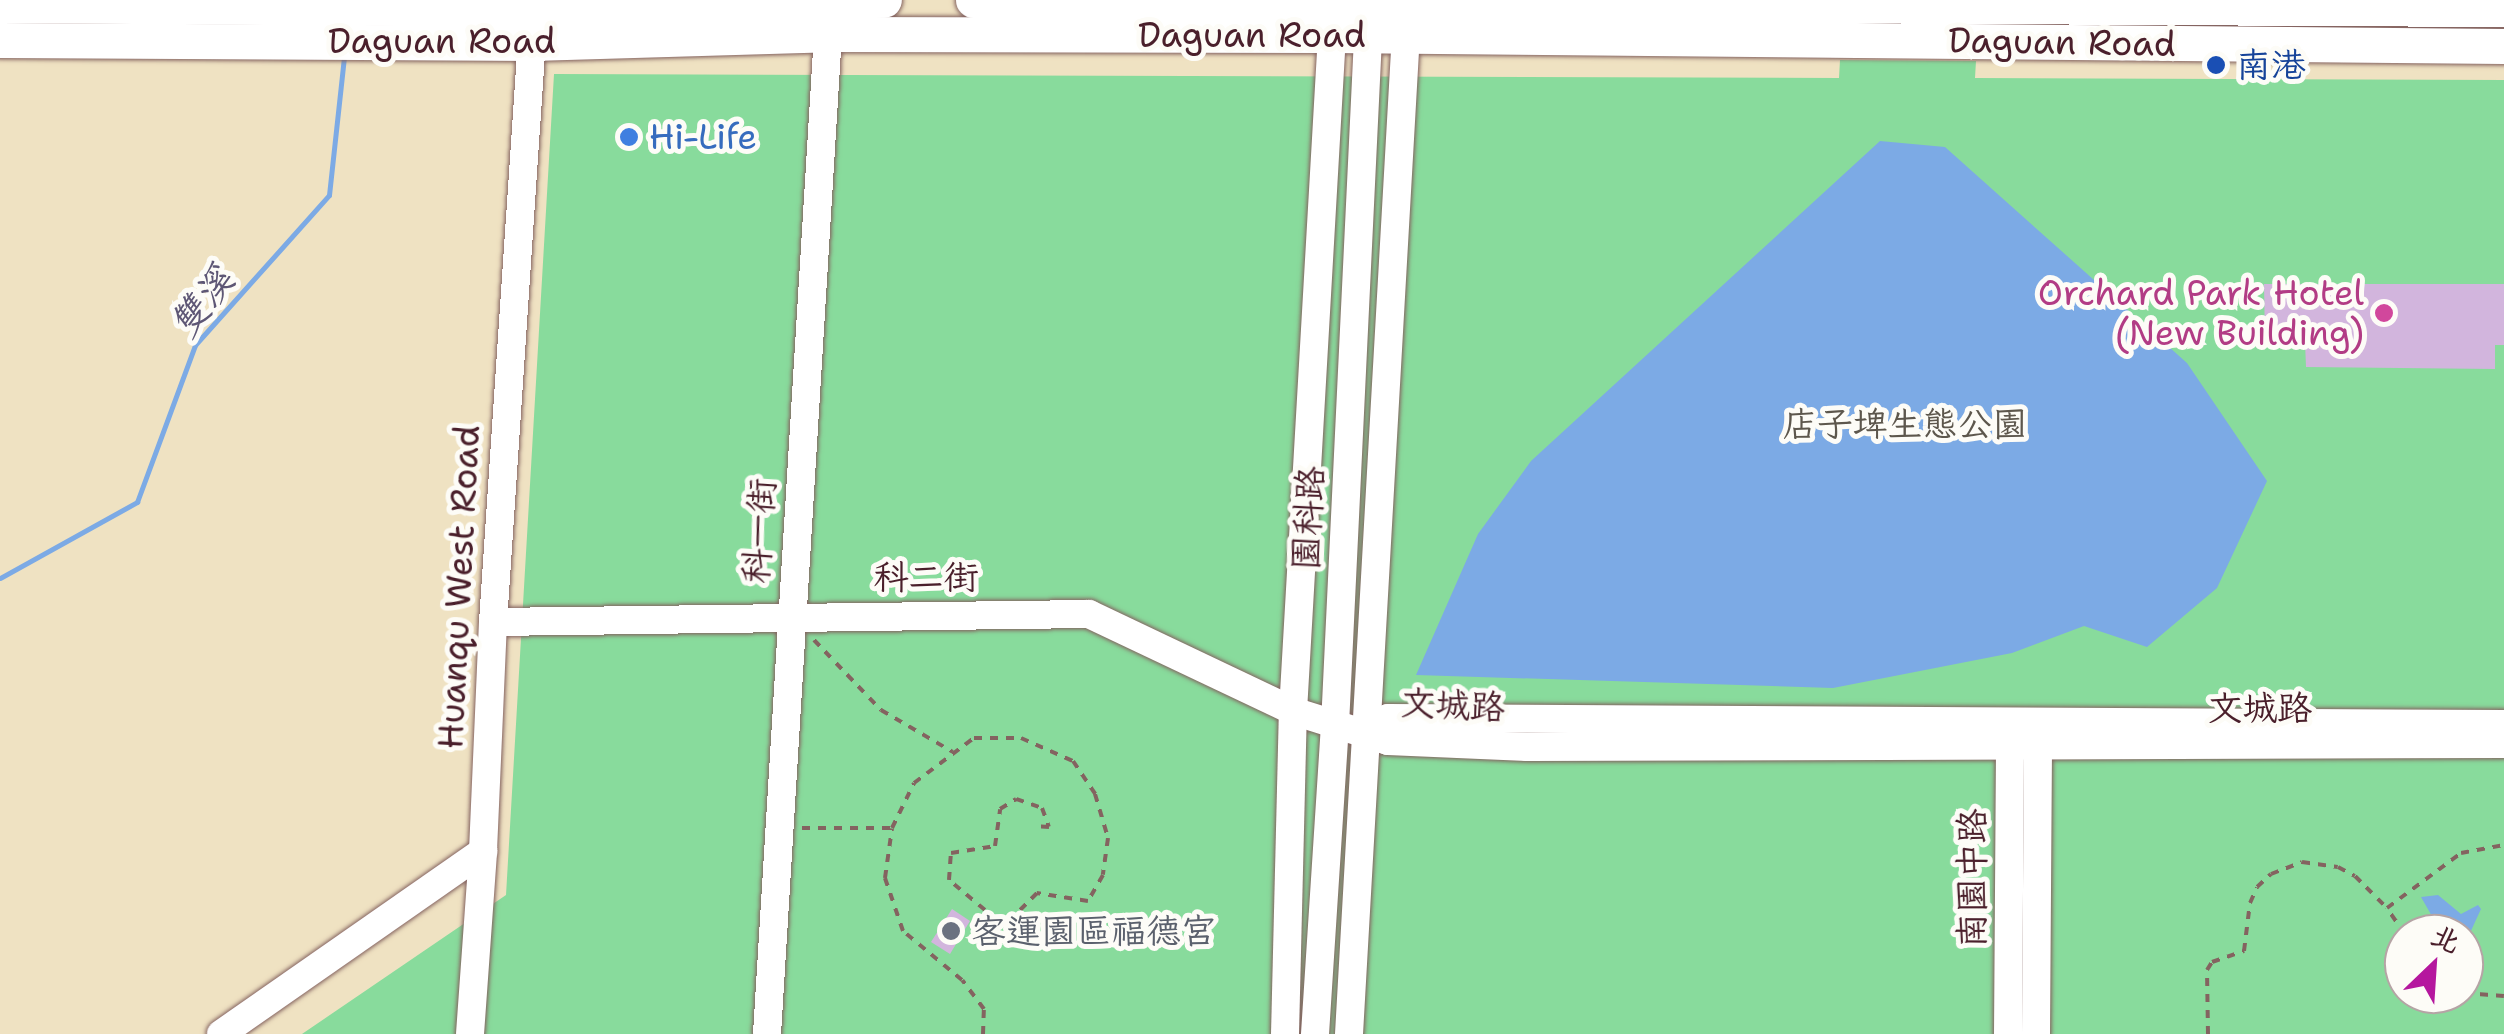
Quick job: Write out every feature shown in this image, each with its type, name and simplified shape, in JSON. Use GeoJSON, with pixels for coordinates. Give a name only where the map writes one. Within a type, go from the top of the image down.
{"type":"FeatureCollection","features":[{"type":"Feature","properties":{"kind":"main road","name":"Daguan Road"},"geometry":{"type":"LineString","coordinates":[[0,40],[533,26],[884,0]]}},
{"type":"Feature","properties":{"kind":"main road","name":"Daguan Road"},"geometry":{"type":"LineString","coordinates":[[973,0],[1332,20]]}},
{"type":"Feature","properties":{"kind":"main road","name":"Daguan Road"},"geometry":{"type":"LineString","coordinates":[[7,4],[828,34],[1369,20],[2504,46]]}},
{"type":"Feature","properties":{"kind":"main road","name":"Daguan Road"},"geometry":{"type":"LineString","coordinates":[[1407,21],[2315,4],[2504,9]]}},
{"type":"Feature","properties":{"kind":"street"},"geometry":{"type":"LineString","coordinates":[[2313,44],[2315,4]]}},
{"type":"Feature","properties":{"kind":"street"},"geometry":{"type":"LineString","coordinates":[[1285,1034],[1293,711],[1332,20]]}},
{"type":"Feature","properties":{"kind":"street","name":"園科路"},"geometry":{"type":"LineString","coordinates":[[1315,1034],[1335,726],[1369,20]]}},
{"type":"Feature","properties":{"kind":"street"},"geometry":{"type":"LineString","coordinates":[[1349,1034],[1363,732],[1407,21]]}},
{"type":"Feature","properties":{"kind":"street","name":"Huanqu West Road"},"geometry":{"type":"LineString","coordinates":[[470,1034],[533,26]]}},
{"type":"Feature","properties":{"kind":"street","name":"科一街"},"geometry":{"type":"LineString","coordinates":[[767,1034],[828,34]]}},
{"type":"Feature","properties":{"kind":"street","name":"科二街"},"geometry":{"type":"LineString","coordinates":[[493,622],[1089,614],[1293,711],[1363,732]]}},
{"type":"Feature","properties":{"kind":"street","name":"文城路"},"geometry":{"type":"LineString","coordinates":[[1363,732],[1388,718],[2504,744]]}},
{"type":"Feature","properties":{"kind":"street","name":"文城路"},"geometry":{"type":"LineString","coordinates":[[2024,735],[2504,724]]}},
{"type":"Feature","properties":{"kind":"street","name":"南園中路"},"geometry":{"type":"LineString","coordinates":[[2008,1034],[2024,735]]}},
{"type":"Feature","properties":{"kind":"street","name":"南園中路"},"geometry":{"type":"LineString","coordinates":[[2024,735],[2036,1034]]}},
{"type":"Feature","properties":{"kind":"street"},"geometry":{"type":"LineString","coordinates":[[221,1034],[483,851]]}},
{"type":"Feature","properties":{"kind":"path"},"geometry":{"type":"LineString","coordinates":[[791,616],[881,710],[953,752]]}},
{"type":"Feature","properties":{"kind":"path"},"geometry":{"type":"LineString","coordinates":[[983,1034],[984,1009],[962,980],[903,931],[885,878],[892,828],[914,783],[974,738],[1021,738],[1073,761],[1094,794],[1108,838],[1103,876],[1088,902],[1037,893],[1016,914],[998,920],[949,880],[950,852],[995,846],[1000,808],[1016,798],[1042,808],[1050,827],[1034,826]]}},
{"type":"Feature","properties":{"kind":"path"},"geometry":{"type":"LineString","coordinates":[[779,828],[892,828]]}},
{"type":"Feature","properties":{"kind":"path"},"geometry":{"type":"LineString","coordinates":[[2387,908],[2461,853],[2504,845]]}},
{"type":"Feature","properties":{"kind":"path"},"geometry":{"type":"LineString","coordinates":[[2208,1034],[2207,970],[2212,962],[2244,951],[2250,903],[2256,887],[2270,874],[2302,862],[2338,866],[2355,876],[2391,914]]}},
{"type":"Feature","properties":{"kind":"green space"},"geometry":{"type":"Polygon","coordinates":[[[1840,60],[1976,61],[1975,78],[2504,80],[2504,1034],[302,1034],[506,895],[554,74],[1839,78],[1840,60]]]}},
{"type":"Feature","properties":{"kind":"water","name":"店子埤生態公園"},"geometry":{"type":"Polygon","coordinates":[[[1880,141],[1945,147],[2187,363],[2267,481],[2217,588],[2147,647],[2084,626],[2012,653],[1833,688],[1416,675],[1478,534],[1531,461],[1880,141]]]}},
{"type":"Feature","properties":{"kind":"water"},"geometry":{"type":"Polygon","coordinates":[[[2438,895],[2461,914],[2431,914],[2421,897],[2438,895]]]}},
{"type":"Feature","properties":{"kind":"water"},"geometry":{"type":"Polygon","coordinates":[[[2478,905],[2479,914],[2461,914],[2478,905]]]}},
{"type":"Feature","properties":{"kind":"building","name":"Orchard Park Hotel (New Building)"},"geometry":{"type":"Polygon","coordinates":[[[2264,284],[2504,284],[2504,345],[2495,345],[2495,369],[2306,367],[2305,342],[2265,341],[2264,284]]]}},
{"type":"Feature","properties":{"kind":"building","name":"客運園區福德宮"},"geometry":{"type":"Polygon","coordinates":[[[952,909],[970,921],[950,954],[931,942],[952,909]]]}},
{"type":"Feature","properties":{"kind":"waterway","name":"雙溪"},"geometry":{"type":"LineString","coordinates":[[0,578],[137,502],[195,345],[329,195],[344,58]]}},
{"type":"Feature","properties":{"kind":"place","name":"南港"},"geometry":{"type":"Point","coordinates":[2216,65]}},
{"type":"Feature","properties":{"kind":"place","name":"Hi-Life"},"geometry":{"type":"Point","coordinates":[629,137]}},
{"type":"Feature","properties":{"kind":"place","name":"Orchard Park Hotel (New Building)"},"geometry":{"type":"Point","coordinates":[2384,313]}},
{"type":"Feature","properties":{"kind":"place","name":"客運園區福德宮"},"geometry":{"type":"Point","coordinates":[951,931]}}]}
